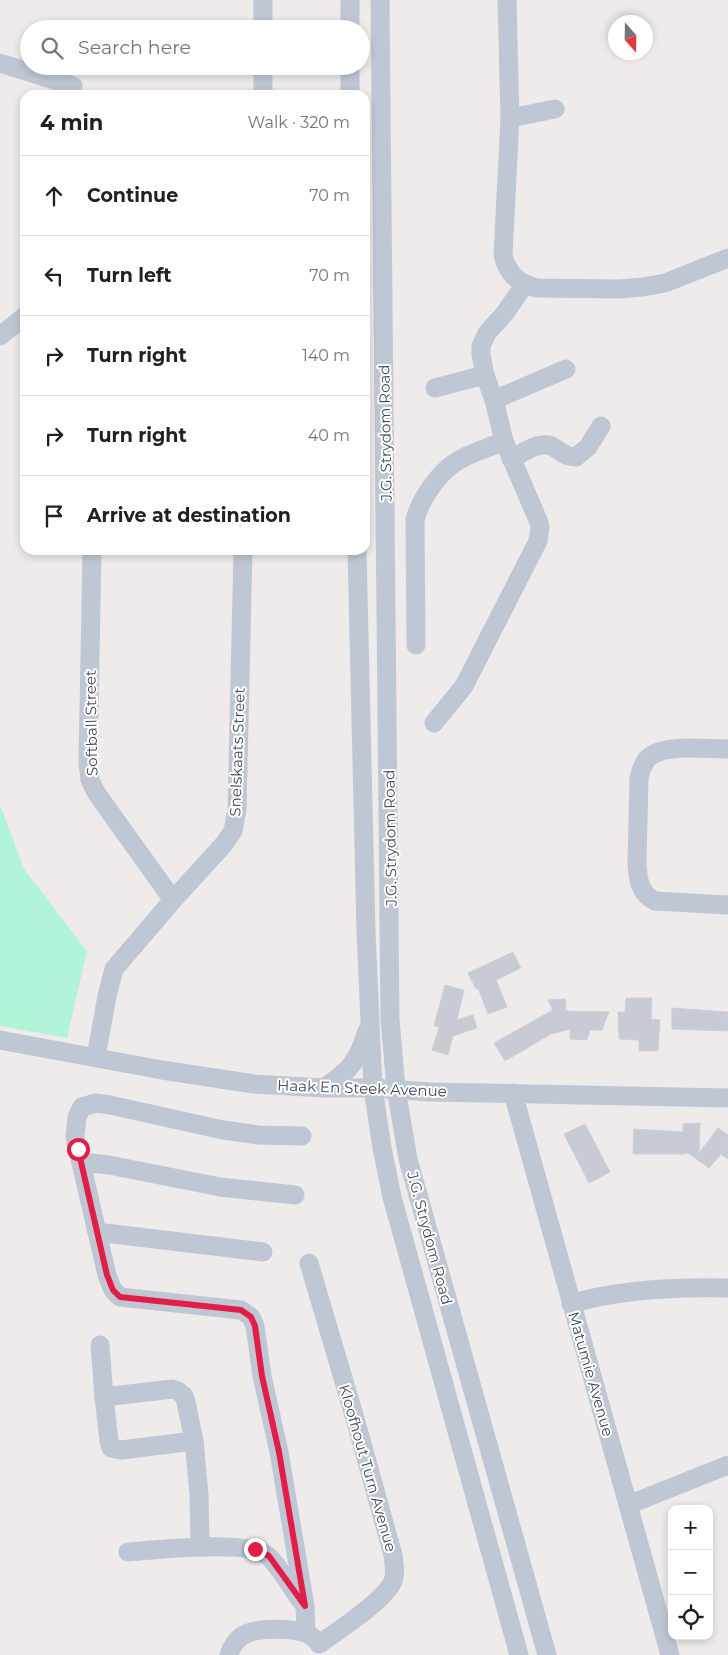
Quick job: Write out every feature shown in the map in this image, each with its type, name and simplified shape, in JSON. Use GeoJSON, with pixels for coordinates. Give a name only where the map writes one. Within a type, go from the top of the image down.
{"type":"FeatureCollection","features":[{"type":"Feature","properties":{"kind":"street"},"geometry":{"type":"LineString","coordinates":[[263,0],[263,20]]}},
{"type":"Feature","properties":{"kind":"street"},"geometry":{"type":"LineString","coordinates":[[350,0],[350,20]]}},
{"type":"Feature","properties":{"kind":"street","name":"J.G. Strydom Road"},"geometry":{"type":"LineString","coordinates":[[380,0],[391,942],[390,1018],[396,1089],[408,1159],[547,1655]]}},
{"type":"Feature","properties":{"kind":"street"},"geometry":{"type":"LineString","coordinates":[[507,0],[510,118],[503,255],[508,270],[525,284],[537,288],[619,289],[665,283],[728,258]]}},
{"type":"Feature","properties":{"kind":"street"},"geometry":{"type":"LineString","coordinates":[[0,63],[20,69]]}},
{"type":"Feature","properties":{"kind":"street"},"geometry":{"type":"LineString","coordinates":[[38,75],[73,86]]}},
{"type":"Feature","properties":{"kind":"street"},"geometry":{"type":"LineString","coordinates":[[263,75],[263,90]]}},
{"type":"Feature","properties":{"kind":"street"},"geometry":{"type":"LineString","coordinates":[[350,75],[350,90]]}},
{"type":"Feature","properties":{"kind":"street"},"geometry":{"type":"LineString","coordinates":[[510,118],[555,109]]}},
{"type":"Feature","properties":{"kind":"street"},"geometry":{"type":"LineString","coordinates":[[434,723],[464,686],[540,534],[538,520],[504,441],[494,400],[485,375],[481,346],[487,333],[525,284]]}},
{"type":"Feature","properties":{"kind":"street"},"geometry":{"type":"LineString","coordinates":[[0,336],[20,320]]}},
{"type":"Feature","properties":{"kind":"street"},"geometry":{"type":"LineString","coordinates":[[494,400],[566,369]]}},
{"type":"Feature","properties":{"kind":"street"},"geometry":{"type":"LineString","coordinates":[[435,388],[485,375]]}},
{"type":"Feature","properties":{"kind":"street"},"geometry":{"type":"LineString","coordinates":[[511,459],[543,445],[553,446],[565,456],[576,458],[588,447],[600,426]]}},
{"type":"Feature","properties":{"kind":"street"},"geometry":{"type":"LineString","coordinates":[[416,645],[415,520],[420,505],[448,467],[465,457],[504,441]]}},
{"type":"Feature","properties":{"kind":"street","name":"Softball Street"},"geometry":{"type":"LineString","coordinates":[[92,555],[88,763],[90,780],[97,794],[173,900]]}},
{"type":"Feature","properties":{"kind":"street","name":"Snelskaats Street"},"geometry":{"type":"LineString","coordinates":[[96,1057],[114,969],[173,900],[215,855],[233,830],[237,810],[243,555]]}},
{"type":"Feature","properties":{"kind":"street","name":"J.G. Strydom Road"},"geometry":{"type":"LineString","coordinates":[[357,555],[373,1088],[382,1148],[392,1196],[519,1655]]}},
{"type":"Feature","properties":{"kind":"street"},"geometry":{"type":"LineString","coordinates":[[728,750],[670,749],[653,754],[644,764],[639,778],[637,863],[639,883],[645,894],[655,901],[728,905]]}},
{"type":"Feature","properties":{"kind":"street"},"geometry":{"type":"LineString","coordinates":[[324,1088],[343,1075],[352,1065],[364,1041],[370,1020]]}},
{"type":"Feature","properties":{"kind":"street","name":"Haak En Steek Avenue"},"geometry":{"type":"LineString","coordinates":[[0,1040],[237,1082],[324,1088],[373,1088],[414,1091],[728,1098]]}},
{"type":"Feature","properties":{"kind":"street","name":"Matumie Avenue"},"geometry":{"type":"LineString","coordinates":[[512,1093],[670,1655]]}},
{"type":"Feature","properties":{"kind":"street"},"geometry":{"type":"LineString","coordinates":[[302,1136],[258,1135],[223,1130],[96,1103],[82,1107],[77,1116],[75,1137],[110,1285],[116,1294],[120,1297],[241,1310],[251,1317],[255,1326],[262,1376],[279,1452],[305,1606],[317,1644]]}},
{"type":"Feature","properties":{"kind":"street"},"geometry":{"type":"LineString","coordinates":[[81,1162],[117,1166],[220,1187],[295,1195]]}},
{"type":"Feature","properties":{"kind":"street"},"geometry":{"type":"LineString","coordinates":[[97,1232],[263,1252]]}},
{"type":"Feature","properties":{"kind":"street","name":"Kloofhout Turn Avenue"},"geometry":{"type":"LineString","coordinates":[[309,1263],[356,1422],[393,1555],[395,1572],[389,1588],[381,1596],[355,1618],[317,1644]]}},
{"type":"Feature","properties":{"kind":"street"},"geometry":{"type":"LineString","coordinates":[[571,1304],[598,1297],[676,1287],[728,1288]]}},
{"type":"Feature","properties":{"kind":"street"},"geometry":{"type":"LineString","coordinates":[[100,1346],[111,1448],[115,1450],[194,1442]]}},
{"type":"Feature","properties":{"kind":"street"},"geometry":{"type":"LineString","coordinates":[[104,1397],[172,1389],[184,1396],[194,1442],[199,1494],[200,1547]]}},
{"type":"Feature","properties":{"kind":"street"},"geometry":{"type":"LineString","coordinates":[[628,1505],[728,1465]]}},
{"type":"Feature","properties":{"kind":"street"},"geometry":{"type":"LineString","coordinates":[[128,1552],[200,1547],[255,1549],[269,1556],[305,1606]]}},
{"type":"Feature","properties":{"kind":"street"},"geometry":{"type":"LineString","coordinates":[[229,1655],[233,1645],[242,1636],[253,1631],[285,1630],[317,1644]]}},
{"type":"Feature","properties":{"kind":"green space"},"geometry":{"type":"Polygon","coordinates":[[[0,805],[24,869],[87,951],[67,1038],[0,1026],[0,805]]]}},
{"type":"Feature","properties":{"kind":"building"},"geometry":{"type":"Polygon","coordinates":[[[513,952],[521,968],[496,980],[507,1007],[488,1014],[478,988],[476,989],[468,973],[513,952]]]}},
{"type":"Feature","properties":{"kind":"building"},"geometry":{"type":"Polygon","coordinates":[[[445,985],[464,990],[457,1020],[473,1015],[477,1028],[453,1036],[448,1055],[432,1050],[439,1027],[434,1026],[445,985]]]}},
{"type":"Feature","properties":{"kind":"building"},"geometry":{"type":"Polygon","coordinates":[[[626,998],[652,998],[651,1019],[660,1020],[658,1051],[639,1051],[639,1040],[619,1039],[618,1012],[625,1012],[626,998]]]}},
{"type":"Feature","properties":{"kind":"building"},"geometry":{"type":"Polygon","coordinates":[[[565,999],[566,1011],[609,1012],[602,1030],[590,1030],[587,1040],[570,1039],[570,1029],[551,1034],[505,1061],[494,1043],[553,1010],[548,1000],[565,999]]]}},
{"type":"Feature","properties":{"kind":"building"},"geometry":{"type":"Polygon","coordinates":[[[672,1008],[728,1012],[728,1031],[672,1029],[672,1008]]]}},
{"type":"Feature","properties":{"kind":"building"},"geometry":{"type":"Polygon","coordinates":[[[700,1123],[699,1153],[718,1128],[728,1135],[728,1159],[721,1154],[709,1168],[688,1153],[633,1154],[634,1129],[683,1132],[683,1124],[700,1123]]]}},
{"type":"Feature","properties":{"kind":"building"},"geometry":{"type":"Polygon","coordinates":[[[585,1124],[610,1172],[589,1183],[564,1134],[585,1124]]]}},
{"type":"Feature","properties":{"kind":"route"},"geometry":{"type":"LineString","coordinates":[[78,1149],[107,1275],[110,1285],[116,1294],[120,1297],[241,1310],[248,1313],[253,1321],[262,1376],[279,1452],[305,1606],[269,1556],[255,1549]]}}]}
